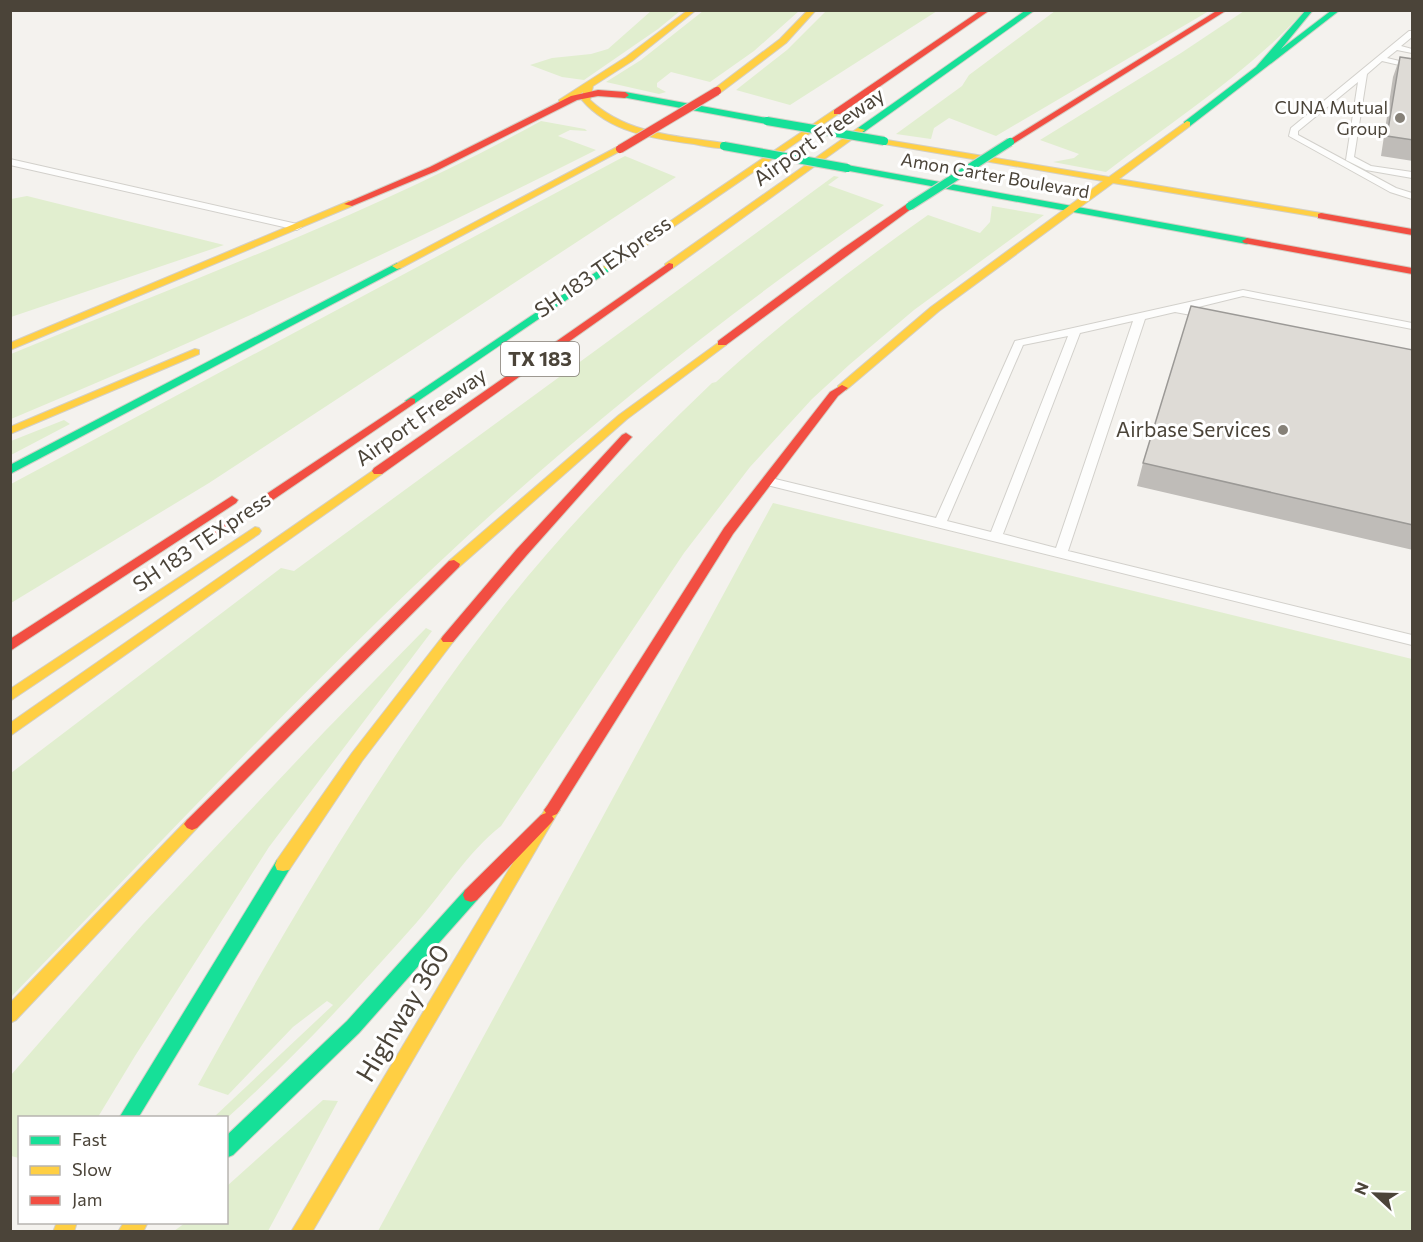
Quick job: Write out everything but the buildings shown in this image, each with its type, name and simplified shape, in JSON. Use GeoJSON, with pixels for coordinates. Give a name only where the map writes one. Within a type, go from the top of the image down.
{"type":"FeatureCollection","features":[{"type":"Feature","properties":{"kind":"main road"},"geometry":{"type":"LineString","coordinates":[[10,346],[433,169],[513,130],[587,90],[693,10]]}},
{"type":"Feature","properties":{"kind":"main road"},"geometry":{"type":"LineString","coordinates":[[10,470],[620,149],[717,91],[783,41],[813,10]]}},
{"type":"Feature","properties":{"kind":"main road","name":"Airport Freeway"},"geometry":{"type":"LineString","coordinates":[[659,215],[967,10]]}},
{"type":"Feature","properties":{"kind":"main road","name":"SH 183 TEXpress"},"geometry":{"type":"LineString","coordinates":[[202,543],[987,10]]}},
{"type":"Feature","properties":{"kind":"main road"},"geometry":{"type":"LineString","coordinates":[[779,171],[1008,10]]}},
{"type":"Feature","properties":{"kind":"main road","name":"Airport Freeway"},"geometry":{"type":"LineString","coordinates":[[10,731],[1032,10]]}},
{"type":"Feature","properties":{"kind":"main road"},"geometry":{"type":"LineString","coordinates":[[10,1015],[180,835],[292,721],[466,553],[623,417],[777,301],[910,206],[1224,10]]}},
{"type":"Feature","properties":{"kind":"main road"},"geometry":{"type":"LineString","coordinates":[[1260,68],[1310,10]]}},
{"type":"Feature","properties":{"kind":"main road"},"geometry":{"type":"LineString","coordinates":[[228,1147],[354,1027],[469,897],[546,819],[728,531],[834,394],[935,309],[1019,248],[1113,180],[1151,164],[1260,68],[1337,10]]}},
{"type":"Feature","properties":{"kind":"main road","name":"Amon Carter Boulevard"},"geometry":{"type":"LineString","coordinates":[[1413,231],[766,121],[624,94],[587,90],[586,104],[595,113],[616,124],[724,146],[1413,271]]}},
{"type":"Feature","properties":{"kind":"main road"},"geometry":{"type":"LineString","coordinates":[[1151,164],[1160,177],[1182,187],[1227,199]]}},
{"type":"Feature","properties":{"kind":"main road"},"geometry":{"type":"LineString","coordinates":[[1090,226],[1125,224],[1171,227]]}},
{"type":"Feature","properties":{"kind":"main road"},"geometry":{"type":"LineString","coordinates":[[1019,248],[1063,232]]}},
{"type":"Feature","properties":{"kind":"main road"},"geometry":{"type":"LineString","coordinates":[[243,331],[382,274]]}},
{"type":"Feature","properties":{"kind":"main road"},"geometry":{"type":"LineString","coordinates":[[129,1116],[246,921],[357,758],[449,637],[576,490],[636,427],[708,359],[777,301]]}},
{"type":"Feature","properties":{"kind":"main road"},"geometry":{"type":"LineString","coordinates":[[10,431],[211,345]]}},
{"type":"Feature","properties":{"kind":"main road"},"geometry":{"type":"LineString","coordinates":[[10,646],[244,489],[110,563]]}},
{"type":"Feature","properties":{"kind":"main road","name":"SH 183 TEXpress"},"geometry":{"type":"LineString","coordinates":[[10,696],[267,524]]}},
{"type":"Feature","properties":{"kind":"main road","name":"Highway 360"},"geometry":{"type":"LineString","coordinates":[[301,1232],[546,819]]}},
{"type":"Feature","properties":{"kind":"lane"},"geometry":{"type":"LineString","coordinates":[[1412,34],[1294,130],[1293,136],[1392,189],[1413,196]]}},
{"type":"Feature","properties":{"kind":"lane"},"geometry":{"type":"LineString","coordinates":[[1396,47],[1413,51]]}},
{"type":"Feature","properties":{"kind":"lane"},"geometry":{"type":"LineString","coordinates":[[1382,59],[1413,66]]}},
{"type":"Feature","properties":{"kind":"lane"},"geometry":{"type":"LineString","coordinates":[[1363,74],[1351,160],[1369,168],[1413,175]]}},
{"type":"Feature","properties":{"kind":"lane"},"geometry":{"type":"LineString","coordinates":[[10,162],[297,227]]}},
{"type":"Feature","properties":{"kind":"lane"},"geometry":{"type":"LineString","coordinates":[[940,523],[1019,343],[1243,293],[1413,326]]}},
{"type":"Feature","properties":{"kind":"lane"},"geometry":{"type":"LineString","coordinates":[[1175,309],[1220,318]]}},
{"type":"Feature","properties":{"kind":"lane"},"geometry":{"type":"LineString","coordinates":[[1061,553],[1140,317]]}},
{"type":"Feature","properties":{"kind":"lane"},"geometry":{"type":"LineString","coordinates":[[996,537],[1075,331]]}},
{"type":"Feature","properties":{"kind":"lane"},"geometry":{"type":"LineString","coordinates":[[767,481],[1413,640]]}},
{"type":"Feature","properties":{"kind":"green space"},"geometry":{"type":"Polygon","coordinates":[[[827,10],[937,11],[790,105],[736,90],[787,50],[827,10]]]}},
{"type":"Feature","properties":{"kind":"green space"},"geometry":{"type":"Polygon","coordinates":[[[651,11],[680,11],[584,80],[562,77],[530,65],[552,58],[591,54],[608,49],[651,11]]]}},
{"type":"Feature","properties":{"kind":"green space"},"geometry":{"type":"Polygon","coordinates":[[[703,11],[799,11],[754,51],[710,82],[671,72],[657,83],[657,87],[666,92],[659,94],[606,82],[641,60],[703,11]]]}},
{"type":"Feature","properties":{"kind":"green space"},"geometry":{"type":"Polygon","coordinates":[[[1055,11],[1209,11],[996,136],[949,118],[934,128],[931,139],[896,134],[962,86],[969,75],[1055,11]]]}},
{"type":"Feature","properties":{"kind":"green space"},"geometry":{"type":"Polygon","coordinates":[[[1244,11],[1304,11],[1282,34],[1234,76],[1106,172],[1053,162],[1074,158],[1079,154],[1040,140],[1181,53],[1244,11]]]}},
{"type":"Feature","properties":{"kind":"green space"},"geometry":{"type":"Polygon","coordinates":[[[541,121],[585,129],[587,131],[570,130],[558,136],[596,150],[306,290],[11,419],[11,354],[346,216],[477,155],[541,121]]]}},
{"type":"Feature","properties":{"kind":"green space"},"geometry":{"type":"Polygon","coordinates":[[[625,156],[676,177],[209,483],[11,603],[11,484],[625,156]]]}},
{"type":"Feature","properties":{"kind":"green space"},"geometry":{"type":"Polygon","coordinates":[[[834,176],[839,177],[828,185],[884,205],[817,252],[687,350],[623,401],[499,507],[333,665],[11,997],[11,773],[281,568],[294,571],[834,176]]]}},
{"type":"Feature","properties":{"kind":"green space"},"geometry":{"type":"Polygon","coordinates":[[[27,196],[224,245],[11,317],[11,199],[27,196]]]}},
{"type":"Feature","properties":{"kind":"green space"},"geometry":{"type":"Polygon","coordinates":[[[992,206],[1044,215],[914,310],[812,399],[750,467],[684,553],[501,826],[478,847],[417,922],[301,1047],[228,1117],[215,1116],[333,1005],[327,1001],[293,1027],[228,1095],[198,1085],[304,901],[379,781],[459,664],[551,549],[630,464],[712,383],[873,254],[928,215],[980,233],[990,222],[992,206]]]}},
{"type":"Feature","properties":{"kind":"green space"},"geometry":{"type":"Polygon","coordinates":[[[64,420],[70,424],[11,455],[11,441],[64,420]]]}},
{"type":"Feature","properties":{"kind":"green space"},"geometry":{"type":"Polygon","coordinates":[[[773,503],[1412,659],[1412,1231],[378,1231],[773,503]]]}},
{"type":"Feature","properties":{"kind":"green space"},"geometry":{"type":"Polygon","coordinates":[[[426,628],[432,631],[269,847],[99,1116],[18,1116],[18,1158],[11,1156],[11,1075],[143,924],[325,731],[426,628]]]}},
{"type":"Feature","properties":{"kind":"green space"},"geometry":{"type":"Polygon","coordinates":[[[323,1100],[338,1101],[268,1231],[174,1231],[184,1224],[228,1224],[228,1185],[323,1100]]]}},
{"type":"Feature","properties":{"kind":"traffic: fast"},"geometry":{"type":"LineString","coordinates":[[861,130],[1032,10]]}},
{"type":"Feature","properties":{"kind":"traffic: fast"},"geometry":{"type":"LineString","coordinates":[[1260,68],[1310,10]]}},
{"type":"Feature","properties":{"kind":"traffic: fast"},"geometry":{"type":"LineString","coordinates":[[1187,124],[1337,10]]}},
{"type":"Feature","properties":{"kind":"traffic: fast"},"geometry":{"type":"LineString","coordinates":[[625,95],[767,121]]}},
{"type":"Feature","properties":{"kind":"traffic: fast"},"geometry":{"type":"LineString","coordinates":[[767,121],[884,141]]}},
{"type":"Feature","properties":{"kind":"traffic: fast"},"geometry":{"type":"LineString","coordinates":[[910,206],[1010,142]]}},
{"type":"Feature","properties":{"kind":"traffic: fast"},"geometry":{"type":"LineString","coordinates":[[724,146],[847,168]]}},
{"type":"Feature","properties":{"kind":"traffic: fast"},"geometry":{"type":"LineString","coordinates":[[847,168],[1247,241]]}},
{"type":"Feature","properties":{"kind":"traffic: fast"},"geometry":{"type":"LineString","coordinates":[[10,470],[397,266]]}},
{"type":"Feature","properties":{"kind":"traffic: fast"},"geometry":{"type":"LineString","coordinates":[[411,401],[608,267]]}},
{"type":"Feature","properties":{"kind":"traffic: fast"},"geometry":{"type":"LineString","coordinates":[[129,1116],[283,865]]}},
{"type":"Feature","properties":{"kind":"traffic: fast"},"geometry":{"type":"LineString","coordinates":[[228,1147],[353,1027],[471,895]]}},
{"type":"Feature","properties":{"kind":"traffic: slow"},"geometry":{"type":"LineString","coordinates":[[562,102],[629,59],[693,10]]}},
{"type":"Feature","properties":{"kind":"traffic: slow"},"geometry":{"type":"LineString","coordinates":[[717,91],[783,41],[813,10]]}},
{"type":"Feature","properties":{"kind":"traffic: slow"},"geometry":{"type":"LineString","coordinates":[[589,85],[586,100],[598,112],[613,121],[650,134],[724,146]]}},
{"type":"Feature","properties":{"kind":"traffic: slow"},"geometry":{"type":"LineString","coordinates":[[608,267],[837,112]]}},
{"type":"Feature","properties":{"kind":"traffic: slow"},"geometry":{"type":"LineString","coordinates":[[842,388],[935,309],[1187,124]]}},
{"type":"Feature","properties":{"kind":"traffic: slow"},"geometry":{"type":"LineString","coordinates":[[669,266],[861,130]]}},
{"type":"Feature","properties":{"kind":"traffic: slow"},"geometry":{"type":"LineString","coordinates":[[884,141],[1321,216]]}},
{"type":"Feature","properties":{"kind":"traffic: slow"},"geometry":{"type":"LineString","coordinates":[[397,266],[620,149]]}},
{"type":"Feature","properties":{"kind":"traffic: slow"},"geometry":{"type":"LineString","coordinates":[[10,347],[349,204]]}},
{"type":"Feature","properties":{"kind":"traffic: slow"},"geometry":{"type":"LineString","coordinates":[[454,564],[623,417],[722,343]]}},
{"type":"Feature","properties":{"kind":"traffic: slow"},"geometry":{"type":"LineString","coordinates":[[10,431],[195,352]]}},
{"type":"Feature","properties":{"kind":"traffic: slow"},"geometry":{"type":"LineString","coordinates":[[10,731],[378,471]]}},
{"type":"Feature","properties":{"kind":"traffic: slow"},"geometry":{"type":"LineString","coordinates":[[10,696],[255,531]]}},
{"type":"Feature","properties":{"kind":"traffic: slow"},"geometry":{"type":"LineString","coordinates":[[283,865],[357,757],[448,639]]}},
{"type":"Feature","properties":{"kind":"traffic: slow"},"geometry":{"type":"LineString","coordinates":[[301,1232],[552,810]]}},
{"type":"Feature","properties":{"kind":"traffic: slow"},"geometry":{"type":"LineString","coordinates":[[10,1015],[192,824]]}},
{"type":"Feature","properties":{"kind":"traffic: slow"},"geometry":{"type":"LineString","coordinates":[[63,1232],[67,1224]]}},
{"type":"Feature","properties":{"kind":"traffic: slow"},"geometry":{"type":"LineString","coordinates":[[128,1232],[137,1224]]}},
{"type":"Feature","properties":{"kind":"traffic: jam"},"geometry":{"type":"LineString","coordinates":[[837,112],[987,10]]}},
{"type":"Feature","properties":{"kind":"traffic: jam"},"geometry":{"type":"LineString","coordinates":[[1010,142],[1224,10]]}},
{"type":"Feature","properties":{"kind":"traffic: jam"},"geometry":{"type":"LineString","coordinates":[[620,149],[717,91]]}},
{"type":"Feature","properties":{"kind":"traffic: jam"},"geometry":{"type":"LineString","coordinates":[[349,204],[433,169],[574,98],[598,93],[625,95]]}},
{"type":"Feature","properties":{"kind":"traffic: jam"},"geometry":{"type":"LineString","coordinates":[[722,343],[845,251],[910,206]]}},
{"type":"Feature","properties":{"kind":"traffic: jam"},"geometry":{"type":"LineString","coordinates":[[1321,216],[1412,232]]}},
{"type":"Feature","properties":{"kind":"traffic: jam"},"geometry":{"type":"LineString","coordinates":[[1247,241],[1412,271]]}},
{"type":"Feature","properties":{"kind":"traffic: jam"},"geometry":{"type":"LineString","coordinates":[[378,471],[669,266]]}},
{"type":"Feature","properties":{"kind":"traffic: jam"},"geometry":{"type":"LineString","coordinates":[[552,810],[728,531],[834,394],[842,388]]}},
{"type":"Feature","properties":{"kind":"traffic: jam"},"geometry":{"type":"LineString","coordinates":[[216,533],[411,401]]}},
{"type":"Feature","properties":{"kind":"traffic: jam"},"geometry":{"type":"LineString","coordinates":[[448,639],[521,553],[626,437]]}},
{"type":"Feature","properties":{"kind":"traffic: jam"},"geometry":{"type":"LineString","coordinates":[[10,646],[232,500]]}},
{"type":"Feature","properties":{"kind":"traffic: jam"},"geometry":{"type":"LineString","coordinates":[[192,824],[454,564]]}},
{"type":"Feature","properties":{"kind":"traffic: jam"},"geometry":{"type":"LineString","coordinates":[[471,895],[546,819]]}},
{"type":"Feature","properties":{"kind":"place","name":"CUNA Mutual Group"},"geometry":{"type":"Point","coordinates":[1400,118]}},
{"type":"Feature","properties":{"kind":"place","name":"Airbase Services"},"geometry":{"type":"Point","coordinates":[1283,430]}}]}
